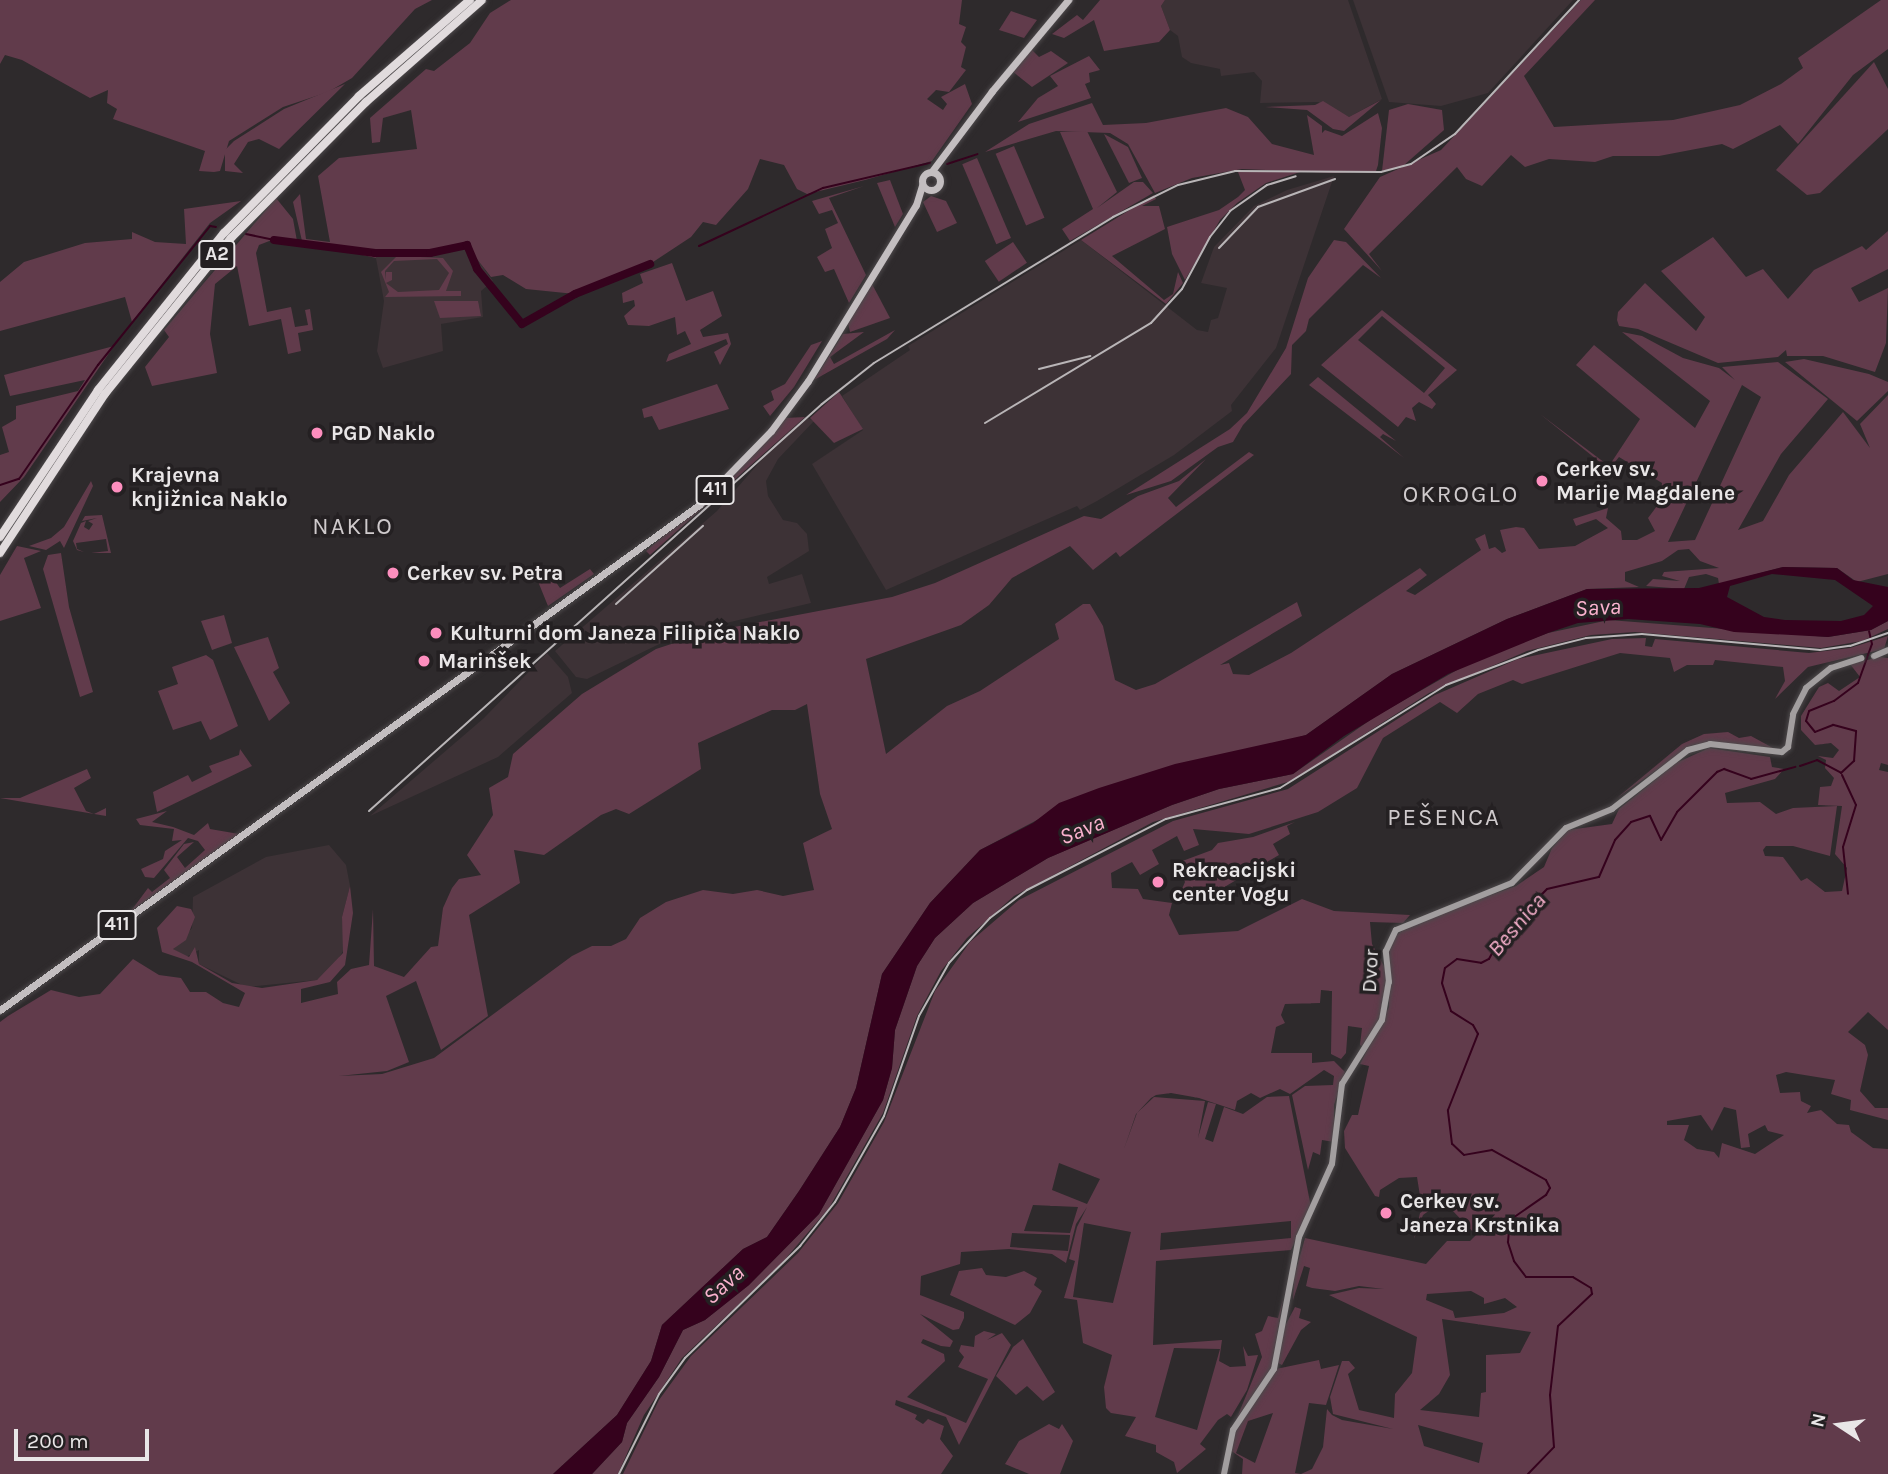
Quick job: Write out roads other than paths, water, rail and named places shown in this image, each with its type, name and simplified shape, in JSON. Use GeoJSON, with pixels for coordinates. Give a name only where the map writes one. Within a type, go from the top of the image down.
{"type":"FeatureCollection","features":[{"type":"Feature","properties":{"kind":"highway","name":"A2"},"geometry":{"type":"LineString","coordinates":[[0,537],[98,390],[224,233],[342,113],[470,0]]}},
{"type":"Feature","properties":{"kind":"highway","name":"A2"},"geometry":{"type":"LineString","coordinates":[[0,553],[76,435],[186,290],[332,135],[482,0]]}},
{"type":"Feature","properties":{"kind":"main road","name":"411"},"geometry":{"type":"LineString","coordinates":[[916,205],[923,176],[935,173],[992,91],[1068,0]]}},
{"type":"Feature","properties":{"kind":"main road","name":"411"},"geometry":{"type":"LineString","coordinates":[[0,1010],[665,533],[725,481],[808,381],[916,205],[939,185],[935,173]]}},
{"type":"Feature","properties":{"kind":"main road"},"geometry":{"type":"LineString","coordinates":[[922,185],[931,190]]}},
{"type":"Feature","properties":{"kind":"street"},"geometry":{"type":"LineString","coordinates":[[1874,656],[1888,650]]}},
{"type":"Feature","properties":{"kind":"street","name":"Dvor"},"geometry":{"type":"LineString","coordinates":[[1224,1474],[1233,1430],[1273,1369],[1299,1237],[1332,1164],[1342,1084],[1382,1020],[1389,982],[1387,951],[1396,930],[1512,883],[1566,828],[1612,810],[1688,750],[1710,744],[1782,752],[1788,747],[1793,714],[1806,688],[1831,667],[1861,658]]}},
{"type":"Feature","properties":{"kind":"water","name":"Sava"},"geometry":{"type":"Polygon","coordinates":[[[1783,567],[1837,568],[1853,580],[1888,587],[1888,621],[1871,630],[1828,637],[1734,632],[1700,624],[1628,619],[1578,623],[1448,674],[1344,736],[1293,774],[1219,789],[1172,805],[1048,858],[973,903],[935,938],[917,966],[895,1030],[892,1068],[883,1100],[819,1214],[749,1285],[705,1320],[683,1330],[659,1377],[627,1423],[622,1442],[592,1474],[553,1474],[617,1415],[651,1361],[662,1325],[743,1249],[767,1237],[799,1191],[840,1127],[856,1088],[882,974],[930,903],[980,850],[1033,823],[1059,803],[1099,788],[1175,764],[1306,735],[1392,674],[1507,619],[1587,589],[1699,588],[1783,567]],[[1772,574],[1730,586],[1727,597],[1764,617],[1785,620],[1841,621],[1864,615],[1873,606],[1835,580],[1772,574]]]}},
{"type":"Feature","properties":{"kind":"waterway"},"geometry":{"type":"LineString","coordinates":[[947,164],[977,154]]}},
{"type":"Feature","properties":{"kind":"waterway"},"geometry":{"type":"LineString","coordinates":[[699,246],[823,188],[930,163]]}},
{"type":"Feature","properties":{"kind":"waterway"},"geometry":{"type":"LineString","coordinates":[[0,485],[19,479],[98,365],[210,226],[216,227]]}},
{"type":"Feature","properties":{"kind":"waterway"},"geometry":{"type":"LineString","coordinates":[[246,234],[274,240]]}},
{"type":"Feature","properties":{"kind":"waterway"},"geometry":{"type":"LineString","coordinates":[[274,240],[375,253],[430,253],[467,245],[477,269],[522,324],[575,294],[650,264]]}},
{"type":"Feature","properties":{"kind":"waterway","name":"Besnica"},"geometry":{"type":"LineString","coordinates":[[1800,766],[1817,760],[1841,773],[1854,761],[1856,731],[1833,725],[1815,732],[1806,721],[1809,711],[1834,701],[1858,683],[1872,644],[1869,631]]}},
{"type":"Feature","properties":{"kind":"waterway","name":"Besnica"},"geometry":{"type":"LineString","coordinates":[[1528,1474],[1554,1447],[1550,1395],[1558,1326],[1592,1294],[1591,1288],[1573,1277],[1526,1277],[1514,1261],[1508,1242],[1510,1220],[1546,1195],[1550,1188],[1546,1180],[1492,1150],[1464,1155],[1452,1144],[1448,1110],[1478,1034],[1473,1025],[1451,1011],[1442,983],[1445,968],[1457,959],[1481,963],[1489,959],[1502,935],[1547,889],[1599,877],[1615,840],[1631,822],[1650,816],[1661,840],[1677,812],[1717,772],[1724,769],[1751,779],[1795,767]]}},
{"type":"Feature","properties":{"kind":"waterway"},"geometry":{"type":"LineString","coordinates":[[1842,775],[1856,805],[1843,847],[1848,894]]}},
{"type":"Feature","properties":{"kind":"railway"},"geometry":{"type":"LineString","coordinates":[[369,811],[822,404],[874,363],[1113,217],[1178,185],[1235,171],[1381,172],[1411,164],[1455,134],[1579,0]]}},
{"type":"Feature","properties":{"kind":"railway"},"geometry":{"type":"LineString","coordinates":[[985,423],[1151,323],[1182,289],[1210,237],[1230,211],[1267,185],[1296,176]]}},
{"type":"Feature","properties":{"kind":"railway"},"geometry":{"type":"LineString","coordinates":[[1219,248],[1258,207],[1335,179]]}},
{"type":"Feature","properties":{"kind":"railway"},"geometry":{"type":"LineString","coordinates":[[1039,369],[1090,356]]}},
{"type":"Feature","properties":{"kind":"railway"},"geometry":{"type":"LineString","coordinates":[[616,604],[703,526]]}},
{"type":"Feature","properties":{"kind":"railway"},"geometry":{"type":"LineString","coordinates":[[619,1474],[659,1394],[685,1358],[800,1246],[835,1202],[884,1116],[919,1016],[949,963],[990,918],[1027,890],[1166,819],[1280,788],[1446,685],[1538,650],[1586,638],[1642,634],[1820,650],[1850,646],[1888,633]]}},
{"type":"Feature","properties":{"kind":"place","name":"PGD Naklo"},"geometry":{"type":"Point","coordinates":[317,433]}},
{"type":"Feature","properties":{"kind":"place","name":"Cerkev sv. Marije Magdalene"},"geometry":{"type":"Point","coordinates":[1542,481]}},
{"type":"Feature","properties":{"kind":"place","name":"Krajevna knjižnica Naklo"},"geometry":{"type":"Point","coordinates":[117,487]}},
{"type":"Feature","properties":{"kind":"place","name":"Cerkev sv. Petra"},"geometry":{"type":"Point","coordinates":[393,573]}},
{"type":"Feature","properties":{"kind":"place","name":"Kulturni dom Janeza Filipiča Naklo"},"geometry":{"type":"Point","coordinates":[436,633]}},
{"type":"Feature","properties":{"kind":"place","name":"Marinšek"},"geometry":{"type":"Point","coordinates":[424,661]}},
{"type":"Feature","properties":{"kind":"place","name":"Rekreacijski center Vogu"},"geometry":{"type":"Point","coordinates":[1158,882]}},
{"type":"Feature","properties":{"kind":"place","name":"Cerkev sv. Janeza Krstnika"},"geometry":{"type":"Point","coordinates":[1386,1213]}},
{"type":"Feature","properties":{"kind":"district","name":"OKROGLO"},"geometry":{"type":"Point","coordinates":[1461,495]}},
{"type":"Feature","properties":{"kind":"district","name":"NAKLO"},"geometry":{"type":"Point","coordinates":[353,527]}},
{"type":"Feature","properties":{"kind":"district","name":"PEŠENCA"},"geometry":{"type":"Point","coordinates":[1444,818]}}]}
